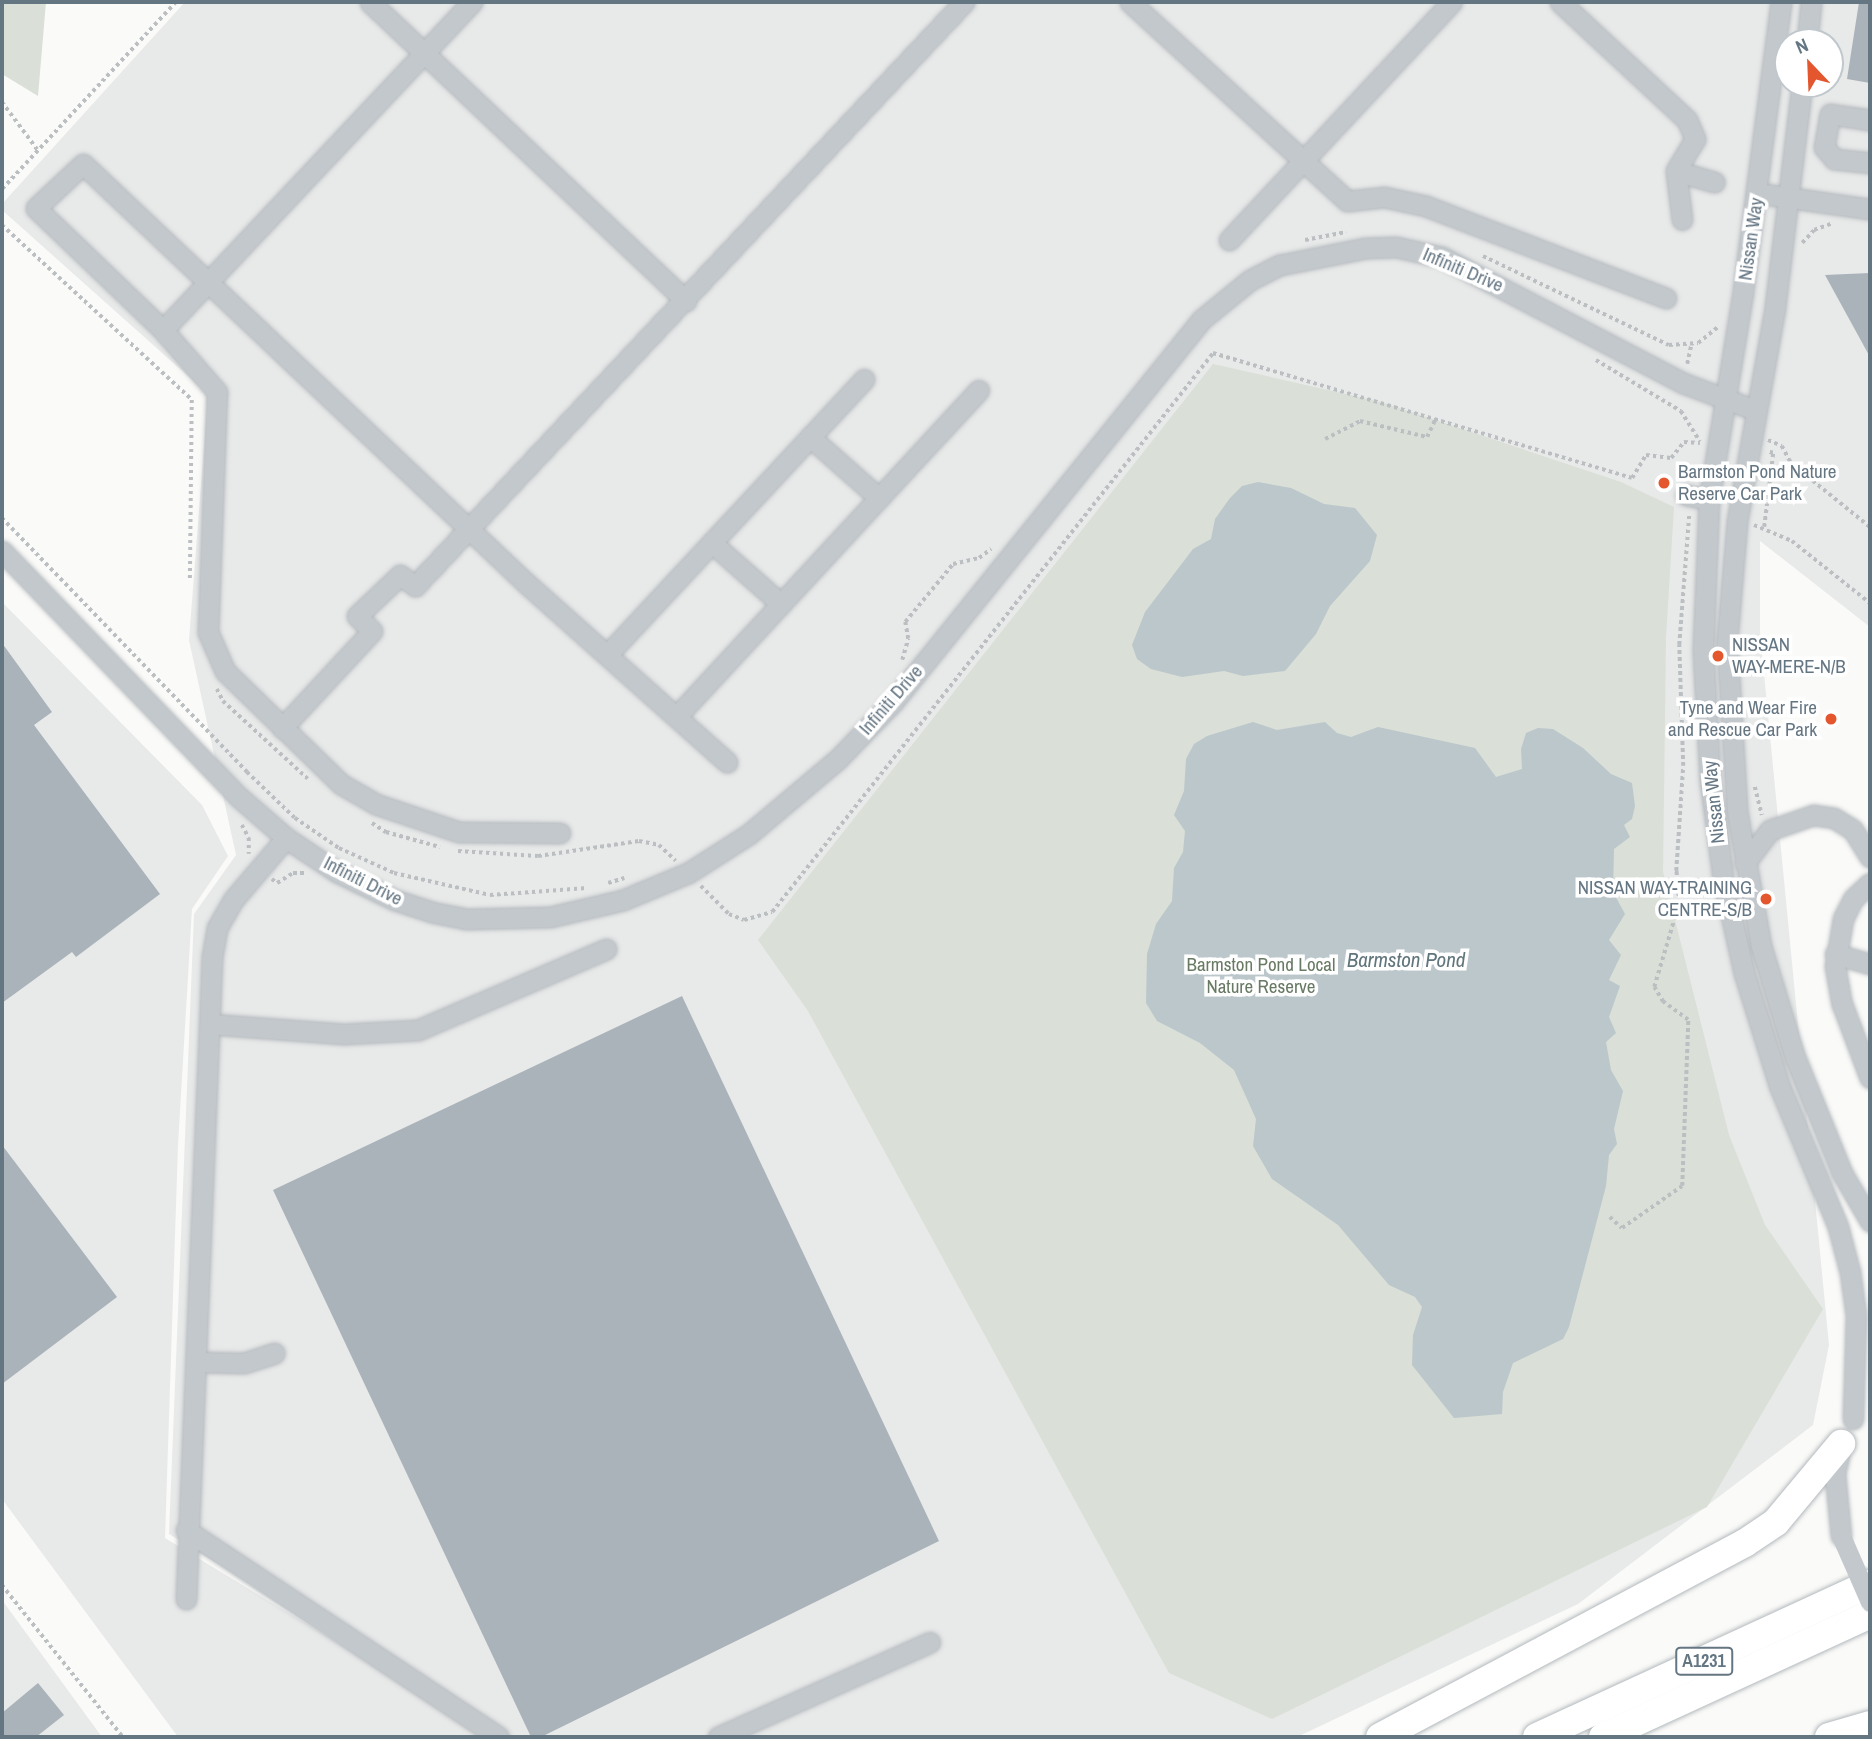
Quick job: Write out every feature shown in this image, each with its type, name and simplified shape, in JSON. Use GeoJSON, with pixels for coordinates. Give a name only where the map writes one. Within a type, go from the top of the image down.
{"type":"FeatureCollection","features":[{"type":"Feature","properties":{"kind":"highway"},"geometry":{"type":"LineString","coordinates":[[1380,1737],[1745,1543],[1791,1506],[1847,1431]]}},
{"type":"Feature","properties":{"kind":"highway","name":"A1231"},"geometry":{"type":"LineString","coordinates":[[1537,1737],[1870,1584]]}},
{"type":"Feature","properties":{"kind":"highway","name":"A1231"},"geometry":{"type":"LineString","coordinates":[[1603,1737],[1870,1614]]}},
{"type":"Feature","properties":{"kind":"highway"},"geometry":{"type":"LineString","coordinates":[[1829,1737],[1870,1726]]}},
{"type":"Feature","properties":{"kind":"street"},"geometry":{"type":"LineString","coordinates":[[370,2],[686,301]]}},
{"type":"Feature","properties":{"kind":"street"},"geometry":{"type":"LineString","coordinates":[[163,330],[472,2]]}},
{"type":"Feature","properties":{"kind":"street"},"geometry":{"type":"LineString","coordinates":[[282,728],[372,631],[357,617],[400,575],[415,586],[686,301],[964,2]]}},
{"type":"Feature","properties":{"kind":"street"},"geometry":{"type":"LineString","coordinates":[[1130,2],[1347,201],[1384,197],[1426,206],[1667,298]]}},
{"type":"Feature","properties":{"kind":"street"},"geometry":{"type":"LineString","coordinates":[[1229,240],[1452,2]]}},
{"type":"Feature","properties":{"kind":"street"},"geometry":{"type":"LineString","coordinates":[[1560,2],[1687,120],[1695,139],[1676,171],[1682,220]]}},
{"type":"Feature","properties":{"kind":"street","name":"Nissan Way"},"geometry":{"type":"LineString","coordinates":[[1781,2],[1757,193],[1724,400],[1696,497],[1710,781],[1723,879],[1744,973],[1779,1085],[1838,1227],[1850,1272],[1856,1315],[1847,1431],[1835,1474],[1841,1536],[1870,1602]]}},
{"type":"Feature","properties":{"kind":"street"},"geometry":{"type":"LineString","coordinates":[[1808,28],[1811,2]]}},
{"type":"Feature","properties":{"kind":"street","name":"Nissan Way"},"geometry":{"type":"LineString","coordinates":[[1800,98],[1790,196],[1742,481],[1727,642],[1737,811],[1761,946],[1795,1058],[1842,1173],[1870,1221]]}},
{"type":"Feature","properties":{"kind":"street"},"geometry":{"type":"LineString","coordinates":[[1870,120],[1830,114],[1824,147],[1834,159],[1870,163]]}},
{"type":"Feature","properties":{"kind":"street"},"geometry":{"type":"LineString","coordinates":[[561,833],[459,832],[415,821],[341,784],[225,671],[208,632],[217,392],[163,330],[36,208],[83,164],[607,655],[727,762]]}},
{"type":"Feature","properties":{"kind":"street"},"geometry":{"type":"LineString","coordinates":[[1676,171],[1714,182]]}},
{"type":"Feature","properties":{"kind":"street"},"geometry":{"type":"LineString","coordinates":[[1757,193],[1870,209]]}},
{"type":"Feature","properties":{"kind":"street","name":"Infiniti Drive"},"geometry":{"type":"LineString","coordinates":[[2,551],[240,798],[286,838],[337,872],[395,900],[467,919],[550,917],[586,911],[665,884],[705,863],[785,805],[838,760],[893,702],[1201,320],[1250,280],[1307,256],[1396,247],[1442,257],[1683,383],[1755,410]]}},
{"type":"Feature","properties":{"kind":"street"},"geometry":{"type":"LineString","coordinates":[[607,655],[864,379]]}},
{"type":"Feature","properties":{"kind":"street"},"geometry":{"type":"LineString","coordinates":[[677,716],[979,390]]}},
{"type":"Feature","properties":{"kind":"street"},"geometry":{"type":"LineString","coordinates":[[810,437],[879,498]]}},
{"type":"Feature","properties":{"kind":"street"},"geometry":{"type":"LineString","coordinates":[[712,543],[781,604]]}},
{"type":"Feature","properties":{"kind":"street"},"geometry":{"type":"LineString","coordinates":[[1745,863],[1764,834],[1789,820],[1833,818],[1853,830],[1870,857]]}},
{"type":"Feature","properties":{"kind":"street"},"geometry":{"type":"LineString","coordinates":[[186,1599],[210,1024],[217,928],[286,838]]}},
{"type":"Feature","properties":{"kind":"street"},"geometry":{"type":"LineString","coordinates":[[1870,883],[1853,900],[1843,919],[1835,954],[1842,1004],[1870,1078]]}},
{"type":"Feature","properties":{"kind":"street"},"geometry":{"type":"LineString","coordinates":[[210,1024],[344,1034],[418,1030],[606,949]]}},
{"type":"Feature","properties":{"kind":"street"},"geometry":{"type":"LineString","coordinates":[[1835,954],[1870,964]]}},
{"type":"Feature","properties":{"kind":"street"},"geometry":{"type":"LineString","coordinates":[[196,1362],[244,1363],[274,1353]]}},
{"type":"Feature","properties":{"kind":"street"},"geometry":{"type":"LineString","coordinates":[[1847,1431],[1870,1398]]}},
{"type":"Feature","properties":{"kind":"street"},"geometry":{"type":"LineString","coordinates":[[187,1530],[499,1737]]}},
{"type":"Feature","properties":{"kind":"street"},"geometry":{"type":"LineString","coordinates":[[718,1737],[930,1642]]}},
{"type":"Feature","properties":{"kind":"path"},"geometry":{"type":"LineString","coordinates":[[2,189],[176,2]]}},
{"type":"Feature","properties":{"kind":"path"},"geometry":{"type":"LineString","coordinates":[[2,102],[37,149]]}},
{"type":"Feature","properties":{"kind":"path"},"geometry":{"type":"LineString","coordinates":[[1799,251],[1814,230],[1833,225]]}},
{"type":"Feature","properties":{"kind":"path"},"geometry":{"type":"LineString","coordinates":[[1589,356],[1681,411],[1698,436],[1701,451]]}},
{"type":"Feature","properties":{"kind":"path"},"geometry":{"type":"LineString","coordinates":[[1325,439],[1360,421],[1427,437],[1435,420]]}},
{"type":"Feature","properties":{"kind":"path"},"geometry":{"type":"LineString","coordinates":[[1759,461],[1765,429]]}},
{"type":"Feature","properties":{"kind":"path"},"geometry":{"type":"LineString","coordinates":[[1763,439],[1776,442],[1791,463],[1870,527]]}},
{"type":"Feature","properties":{"kind":"path"},"geometry":{"type":"LineString","coordinates":[[1761,451],[1773,453],[1764,527]]}},
{"type":"Feature","properties":{"kind":"path"},"geometry":{"type":"LineString","coordinates":[[1610,1217],[1622,1228],[1682,1186],[1689,1020],[1663,1002],[1654,987],[1679,903],[1676,871],[1683,766],[1679,645],[1687,525],[1696,497]]}},
{"type":"Feature","properties":{"kind":"path"},"geometry":{"type":"LineString","coordinates":[[1749,536],[1752,514]]}},
{"type":"Feature","properties":{"kind":"path"},"geometry":{"type":"LineString","coordinates":[[1751,524],[1764,527],[1792,541],[1870,603]]}},
{"type":"Feature","properties":{"kind":"path","name":"Nissan Way"},"geometry":{"type":"LineString","coordinates":[[1750,777],[1762,801],[1764,834]]}},
{"type":"Feature","properties":{"kind":"path"},"geometry":{"type":"LineString","coordinates":[[240,821],[249,838],[248,857],[277,883],[293,873],[313,874]]}},
{"type":"Feature","properties":{"kind":"path"},"geometry":{"type":"LineString","coordinates":[[689,889],[707,879]]}},
{"type":"Feature","properties":{"kind":"path"},"geometry":{"type":"LineString","coordinates":[[2,1585],[123,1737]]}},
{"type":"Feature","properties":{"kind":"shaded area"},"geometry":{"type":"Polygon","coordinates":[[[185,2],[1870,2],[1870,627],[1760,541],[1760,632],[1829,1345],[1813,1425],[1578,1604],[1297,1737],[499,1737],[169,1534],[194,914],[236,855],[189,640],[208,394],[2,210],[2,204],[185,2]]]}},
{"type":"Feature","properties":{"kind":"shaded area"},"geometry":{"type":"Polygon","coordinates":[[[2,602],[202,805],[228,856],[192,909],[178,1145],[165,1538],[493,1737],[178,1737],[2,1499],[2,602]]]}},
{"type":"Feature","properties":{"kind":"shaded area"},"geometry":{"type":"Polygon","coordinates":[[[2,1600],[102,1737],[2,1737],[2,1600]]]}},
{"type":"Feature","properties":{"kind":"green space"},"geometry":{"type":"Polygon","coordinates":[[[2,2],[46,2],[38,96],[2,74],[2,2]]]}},
{"type":"Feature","properties":{"kind":"green space","name":"Barmston Pond Local Nature Reserve"},"geometry":{"type":"Polygon","coordinates":[[[1213,364],[1381,402],[1621,482],[1674,507],[1666,637],[1663,872],[1729,1135],[1765,1225],[1823,1309],[1707,1507],[1272,1719],[1169,1673],[808,1011],[758,940],[1213,364]]]}},
{"type":"Feature","properties":{"kind":"water"},"geometry":{"type":"Polygon","coordinates":[[[1258,482],[1291,488],[1324,504],[1355,508],[1377,535],[1370,561],[1330,606],[1316,634],[1285,671],[1243,676],[1224,671],[1182,677],[1151,669],[1137,659],[1132,645],[1145,612],[1193,549],[1211,539],[1215,519],[1230,498],[1242,486],[1258,482]]]}},
{"type":"Feature","properties":{"kind":"water","name":"Barmston Pond"},"geometry":{"type":"Polygon","coordinates":[[[1253,722],[1277,730],[1325,722],[1337,733],[1351,737],[1378,727],[1475,748],[1496,777],[1522,769],[1521,749],[1526,733],[1538,728],[1553,729],[1583,748],[1611,774],[1632,783],[1635,806],[1632,819],[1624,825],[1630,837],[1614,849],[1613,892],[1625,914],[1609,940],[1621,955],[1609,980],[1620,986],[1609,1017],[1616,1033],[1606,1042],[1611,1070],[1623,1091],[1614,1129],[1617,1144],[1609,1155],[1606,1186],[1569,1327],[1563,1339],[1513,1363],[1503,1392],[1502,1414],[1454,1418],[1412,1365],[1413,1335],[1422,1307],[1415,1297],[1389,1285],[1338,1225],[1272,1179],[1253,1146],[1256,1119],[1234,1070],[1200,1043],[1157,1021],[1146,1003],[1147,954],[1156,924],[1172,901],[1174,868],[1183,852],[1185,831],[1174,815],[1184,791],[1186,759],[1194,744],[1207,736],[1253,722]]]}},
{"type":"Feature","properties":{"kind":"building"},"geometry":{"type":"Polygon","coordinates":[[[1859,2],[1870,2],[1870,83],[1847,79],[1859,2]]]}},
{"type":"Feature","properties":{"kind":"building"},"geometry":{"type":"Polygon","coordinates":[[[1870,273],[1870,357],[1825,275],[1870,273]]]}},
{"type":"Feature","properties":{"kind":"building"},"geometry":{"type":"Polygon","coordinates":[[[2,643],[52,712],[34,725],[160,894],[76,957],[72,952],[2,1003],[2,643]]]}},
{"type":"Feature","properties":{"kind":"building"},"geometry":{"type":"Polygon","coordinates":[[[682,996],[939,1541],[541,1737],[531,1737],[273,1190],[682,996]]]}},
{"type":"Feature","properties":{"kind":"building"},"geometry":{"type":"Polygon","coordinates":[[[2,1145],[117,1297],[2,1384],[2,1145]]]}},
{"type":"Feature","properties":{"kind":"building"},"geometry":{"type":"Polygon","coordinates":[[[38,1683],[64,1715],[36,1737],[2,1737],[2,1713],[38,1683]]]}},
{"type":"Feature","properties":{"kind":"place","name":"Barmston Pond Nature Reserve Car Park"},"geometry":{"type":"Point","coordinates":[1664,483]}},
{"type":"Feature","properties":{"kind":"place","name":"NISSAN WAY-MERE-N/B"},"geometry":{"type":"Point","coordinates":[1718,656]}},
{"type":"Feature","properties":{"kind":"place","name":"Tyne and Wear Fire and Rescue Car Park"},"geometry":{"type":"Point","coordinates":[1831,719]}},
{"type":"Feature","properties":{"kind":"place","name":"NISSAN WAY-TRAINING CENTRE-S/B"},"geometry":{"type":"Point","coordinates":[1766,899]}}]}
